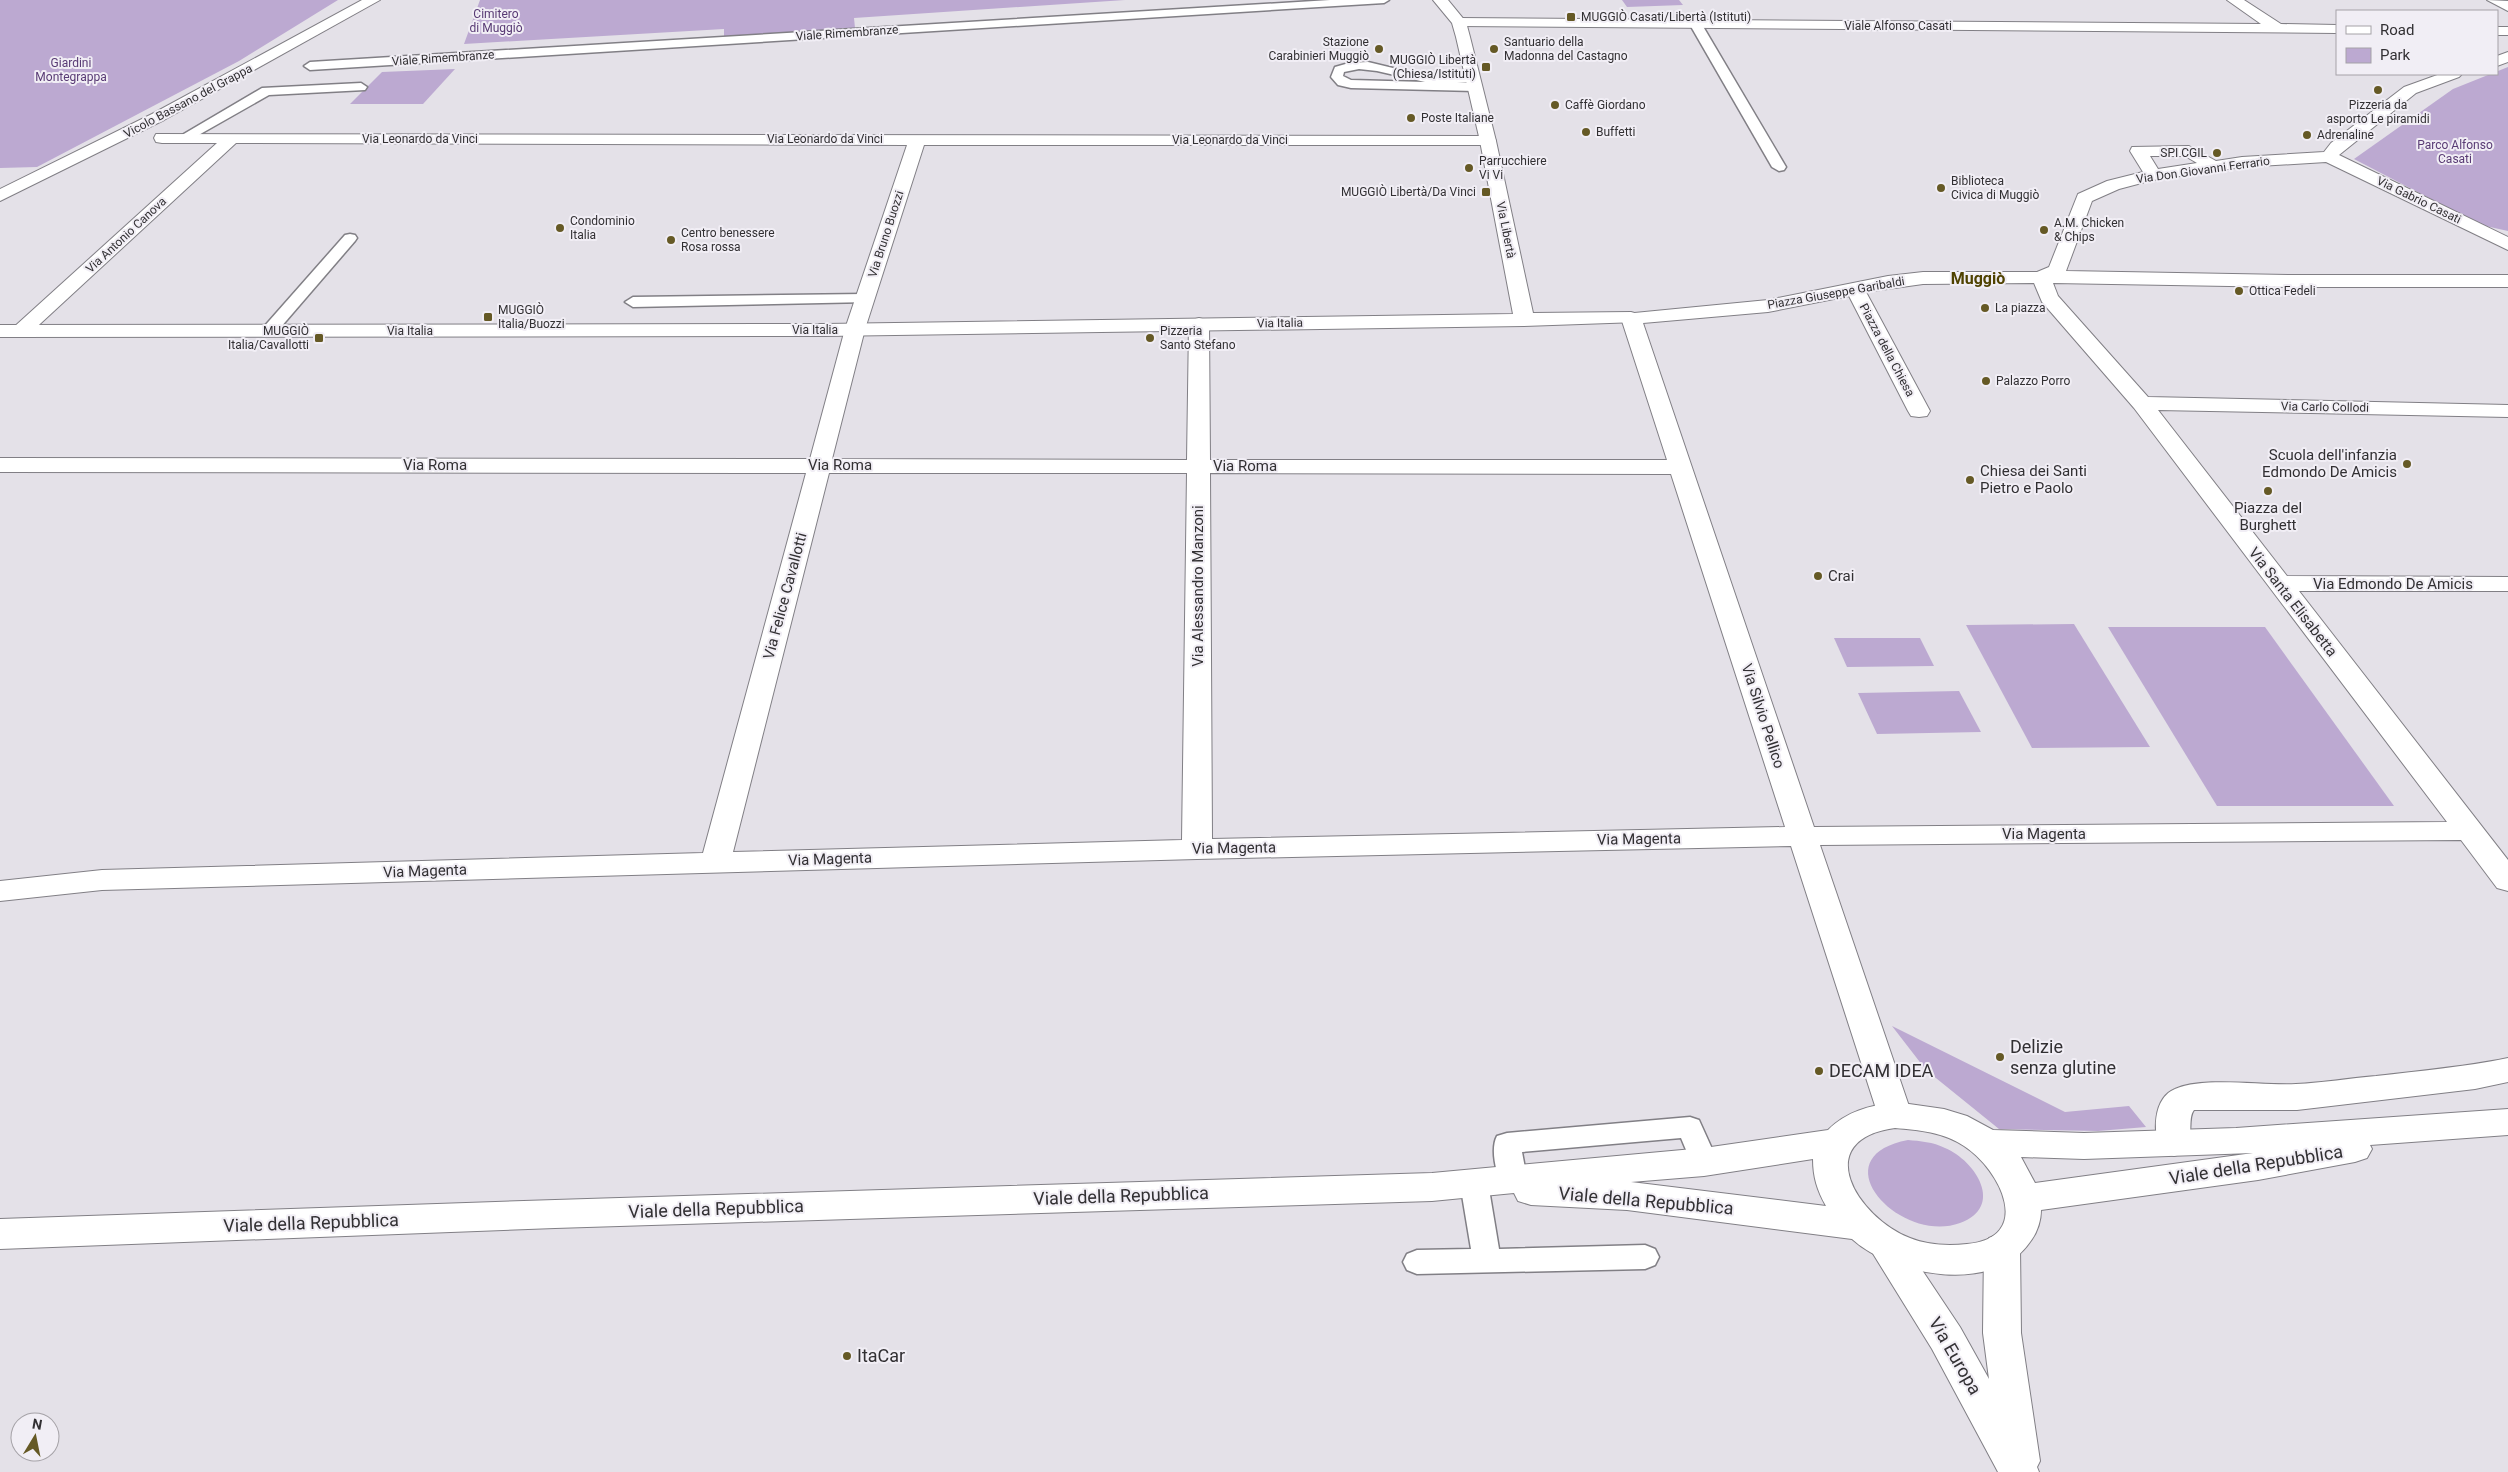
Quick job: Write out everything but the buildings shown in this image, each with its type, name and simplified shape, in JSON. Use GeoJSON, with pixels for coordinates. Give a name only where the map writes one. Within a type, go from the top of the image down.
{"type":"FeatureCollection","features":[{"type":"Feature","properties":{"kind":"street","name":"Vicolo Bassano del Grappa"},"geometry":{"type":"LineString","coordinates":[[0,196],[166,113],[373,0]]}},
{"type":"Feature","properties":{"kind":"street","name":"Via Libertà"},"geometry":{"type":"LineString","coordinates":[[1440,0],[1459,22],[1488,141],[1524,320]]}},
{"type":"Feature","properties":{"kind":"street"},"geometry":{"type":"LineString","coordinates":[[2234,0],[2278,29]]}},
{"type":"Feature","properties":{"kind":"street"},"geometry":{"type":"LineString","coordinates":[[2494,0],[2508,7]]}},
{"type":"Feature","properties":{"kind":"street","name":"Viale Alfonso Casati"},"geometry":{"type":"LineString","coordinates":[[1459,22],[2336,29]]}},
{"type":"Feature","properties":{"kind":"street"},"geometry":{"type":"LineString","coordinates":[[2329,157],[2337,147],[2410,90],[2451,75]]}},
{"type":"Feature","properties":{"kind":"street","name":"Via Leonardo da Vinci"},"geometry":{"type":"LineString","coordinates":[[162,138],[1488,141]]}},
{"type":"Feature","properties":{"kind":"street","name":"Via Antonio Canova"},"geometry":{"type":"LineString","coordinates":[[21,331],[231,139]]}},
{"type":"Feature","properties":{"kind":"street","name":"Via Bruno Buozzi"},"geometry":{"type":"LineString","coordinates":[[855,330],[917,139]]}},
{"type":"Feature","properties":{"kind":"street"},"geometry":{"type":"LineString","coordinates":[[2153,175],[2138,151],[2189,151],[2212,166]]}},
{"type":"Feature","properties":{"kind":"street","name":"Via Don Giovanni Ferrario"},"geometry":{"type":"LineString","coordinates":[[2041,277],[2057,270],[2084,198],[2113,185],[2153,175],[2242,162],[2329,157]]}},
{"type":"Feature","properties":{"kind":"street","name":"Via Gabrio Casati"},"geometry":{"type":"LineString","coordinates":[[2329,157],[2508,244]]}},
{"type":"Feature","properties":{"kind":"street","name":"Piazza Giuseppe Garibaldi"},"geometry":{"type":"LineString","coordinates":[[1631,318],[1768,306],[1923,278],[2041,277],[2289,281],[2508,281]]}},
{"type":"Feature","properties":{"kind":"street","name":"Via Santa Elisabetta"},"geometry":{"type":"LineString","coordinates":[[2041,277],[2049,298],[2142,403],[2508,881]]}},
{"type":"Feature","properties":{"kind":"street","name":"Piazza della Chiesa"},"geometry":{"type":"LineString","coordinates":[[1854,290],[1919,411]]}},
{"type":"Feature","properties":{"kind":"street","name":"Via Italia"},"geometry":{"type":"LineString","coordinates":[[0,331],[855,330],[1631,318]]}},
{"type":"Feature","properties":{"kind":"street","name":"Via Silvio Pellico"},"geometry":{"type":"LineString","coordinates":[[1631,318],[1895,1115]]}},
{"type":"Feature","properties":{"kind":"street","name":"Via Alessandro Manzoni"},"geometry":{"type":"LineString","coordinates":[[1197,849],[1199,324]]}},
{"type":"Feature","properties":{"kind":"street","name":"Via Felice Cavallotti"},"geometry":{"type":"LineString","coordinates":[[716,862],[855,330]]}},
{"type":"Feature","properties":{"kind":"street","name":"Via Carlo Collodi"},"geometry":{"type":"LineString","coordinates":[[2142,403],[2508,411]]}},
{"type":"Feature","properties":{"kind":"street","name":"Via Roma"},"geometry":{"type":"LineString","coordinates":[[0,465],[1680,468]]}},
{"type":"Feature","properties":{"kind":"street","name":"Via Edmondo De Amicis"},"geometry":{"type":"LineString","coordinates":[[2278,583],[2508,584]]}},
{"type":"Feature","properties":{"kind":"street","name":"Via Magenta"},"geometry":{"type":"LineString","coordinates":[[0,891],[102,880],[1197,849],[1803,836],[2470,831]]}},
{"type":"Feature","properties":{"kind":"street"},"geometry":{"type":"LineString","coordinates":[[2174,1143],[2176,1105],[2186,1098],[2229,1095],[2296,1098],[2476,1077],[2508,1070]]}},
{"type":"Feature","properties":{"kind":"street"},"geometry":{"type":"LineString","coordinates":[[1895,1115],[1926,1117],[1958,1126],[1986,1143],[2004,1159],[2017,1178],[2024,1198],[2024,1212],[2021,1226],[2013,1238],[2002,1248],[1978,1258],[1948,1261],[1916,1256],[1872,1234],[1841,1204],[1832,1183],[1831,1161],[1838,1142],[1852,1128],[1872,1119],[1895,1115]]}},
{"type":"Feature","properties":{"kind":"street","name":"Viale della Repubblica"},"geometry":{"type":"LineString","coordinates":[[1986,1143],[2084,1146],[2174,1143],[2498,1123]]}},
{"type":"Feature","properties":{"kind":"street","name":"Viale della Repubblica"},"geometry":{"type":"LineString","coordinates":[[2024,1198],[2258,1166],[2498,1123]]}},
{"type":"Feature","properties":{"kind":"street","name":"Viale della Repubblica"},"geometry":{"type":"LineString","coordinates":[[0,1234],[1432,1186],[1704,1162],[1838,1142]]}},
{"type":"Feature","properties":{"kind":"street","name":"Viale della Repubblica"},"geometry":{"type":"LineString","coordinates":[[1432,1186],[1627,1196],[1872,1234]]}},
{"type":"Feature","properties":{"kind":"street","name":"Via Europa"},"geometry":{"type":"LineString","coordinates":[[1872,1234],[1946,1338],[2020,1472]]}},
{"type":"Feature","properties":{"kind":"street","name":"Via Europa"},"geometry":{"type":"LineString","coordinates":[[2002,1248],[2002,1333],[2020,1472]]}},
{"type":"Feature","properties":{"kind":"lane","name":"Viale Rimembranze"},"geometry":{"type":"LineString","coordinates":[[310,66],[1384,0]]}},
{"type":"Feature","properties":{"kind":"lane"},"geometry":{"type":"LineString","coordinates":[[1695,23],[1779,167]]}},
{"type":"Feature","properties":{"kind":"lane"},"geometry":{"type":"LineString","coordinates":[[1363,65],[1383,67],[1415,77],[1474,83],[1352,84],[1342,82],[1338,76],[1339,70],[1348,66],[1363,65]]}},
{"type":"Feature","properties":{"kind":"lane"},"geometry":{"type":"LineString","coordinates":[[183,138],[266,91],[361,87]]}},
{"type":"Feature","properties":{"kind":"lane"},"geometry":{"type":"LineString","coordinates":[[268,332],[350,238]]}},
{"type":"Feature","properties":{"kind":"lane"},"geometry":{"type":"LineString","coordinates":[[633,302],[865,299]]}},
{"type":"Feature","properties":{"kind":"lane"},"geometry":{"type":"LineString","coordinates":[[1475,1188],[1487,1260]]}},
{"type":"Feature","properties":{"kind":"lane"},"geometry":{"type":"LineString","coordinates":[[1417,1262],[1645,1257]]}},
{"type":"Feature","properties":{"kind":"green space","name":"Giardini Montegrappa"},"geometry":{"type":"Polygon","coordinates":[[[0,0],[338,0],[239,61],[37,167],[0,168],[0,0]]]}},
{"type":"Feature","properties":{"kind":"green space","name":"Cimitero di Muggiò"},"geometry":{"type":"Polygon","coordinates":[[[480,0],[1125,0],[854,18],[855,28],[724,37],[724,29],[464,44],[480,0]]]}},
{"type":"Feature","properties":{"kind":"green space"},"geometry":{"type":"Polygon","coordinates":[[[1622,0],[1679,0],[1683,5],[1627,7],[1622,0]]]}},
{"type":"Feature","properties":{"kind":"green space","name":"Parco Alfonso Casati"},"geometry":{"type":"Polygon","coordinates":[[[2508,67],[2508,231],[2481,225],[2354,159],[2453,89],[2488,75],[2498,75],[2498,71],[2508,67]]]}},
{"type":"Feature","properties":{"kind":"green space"},"geometry":{"type":"Polygon","coordinates":[[[455,69],[423,104],[350,104],[382,72],[455,69]]]}},
{"type":"Feature","properties":{"kind":"green space"},"geometry":{"type":"Polygon","coordinates":[[[2074,624],[2150,747],[2032,748],[1966,625],[2074,624]]]}},
{"type":"Feature","properties":{"kind":"green space"},"geometry":{"type":"Polygon","coordinates":[[[2108,627],[2265,627],[2394,806],[2217,806],[2108,627]]]}},
{"type":"Feature","properties":{"kind":"green space"},"geometry":{"type":"Polygon","coordinates":[[[1834,638],[1920,638],[1934,666],[1847,667],[1834,638]]]}},
{"type":"Feature","properties":{"kind":"green space"},"geometry":{"type":"Polygon","coordinates":[[[1959,691],[1981,732],[1877,734],[1858,693],[1959,691]]]}},
{"type":"Feature","properties":{"kind":"green space"},"geometry":{"type":"Polygon","coordinates":[[[1892,1026],[2065,1112],[2129,1106],[2146,1127],[2098,1131],[1999,1129],[1926,1070],[1892,1026]]]}},
{"type":"Feature","properties":{"kind":"green space"},"geometry":{"type":"Polygon","coordinates":[[[1908,1140],[1940,1146],[1956,1154],[1967,1163],[1981,1184],[1983,1196],[1981,1206],[1974,1216],[1960,1223],[1937,1226],[1914,1222],[1893,1211],[1878,1196],[1869,1180],[1870,1163],[1882,1149],[1908,1140]]]}},
{"type":"Feature","properties":{"kind":"place","name":"MUGGIÒ Casati/Libertà (Istituti)"},"geometry":{"type":"Point","coordinates":[1571,17]}},
{"type":"Feature","properties":{"kind":"place","name":"Stazione Carabinieri Muggiò"},"geometry":{"type":"Point","coordinates":[1379,49]}},
{"type":"Feature","properties":{"kind":"place","name":"Santuario della Madonna del Castagno"},"geometry":{"type":"Point","coordinates":[1494,49]}},
{"type":"Feature","properties":{"kind":"place","name":"MUGGIÒ Libertà (Chiesa/Istituti)"},"geometry":{"type":"Point","coordinates":[1486,67]}},
{"type":"Feature","properties":{"kind":"place","name":"Pizzeria da asporto Le piramidi"},"geometry":{"type":"Point","coordinates":[2378,90]}},
{"type":"Feature","properties":{"kind":"place","name":"Caffè Giordano"},"geometry":{"type":"Point","coordinates":[1555,105]}},
{"type":"Feature","properties":{"kind":"place","name":"Poste Italiane"},"geometry":{"type":"Point","coordinates":[1411,118]}},
{"type":"Feature","properties":{"kind":"place","name":"Buffetti"},"geometry":{"type":"Point","coordinates":[1586,132]}},
{"type":"Feature","properties":{"kind":"place","name":"Adrenaline"},"geometry":{"type":"Point","coordinates":[2307,135]}},
{"type":"Feature","properties":{"kind":"place","name":"SPI CGIL"},"geometry":{"type":"Point","coordinates":[2217,153]}},
{"type":"Feature","properties":{"kind":"place","name":"Parrucchiere Vi Vi"},"geometry":{"type":"Point","coordinates":[1469,168]}},
{"type":"Feature","properties":{"kind":"place","name":"Biblioteca Civica di Muggiò"},"geometry":{"type":"Point","coordinates":[1941,188]}},
{"type":"Feature","properties":{"kind":"place","name":"MUGGIÒ Libertà/Da Vinci"},"geometry":{"type":"Point","coordinates":[1486,192]}},
{"type":"Feature","properties":{"kind":"place","name":"Condominio Italia"},"geometry":{"type":"Point","coordinates":[560,228]}},
{"type":"Feature","properties":{"kind":"place","name":"A.M. Chicken & Chips"},"geometry":{"type":"Point","coordinates":[2044,230]}},
{"type":"Feature","properties":{"kind":"place","name":"Centro benessere Rosa rossa"},"geometry":{"type":"Point","coordinates":[671,240]}},
{"type":"Feature","properties":{"kind":"place","name":"Ottica Fedeli"},"geometry":{"type":"Point","coordinates":[2239,291]}},
{"type":"Feature","properties":{"kind":"place","name":"La piazza"},"geometry":{"type":"Point","coordinates":[1985,308]}},
{"type":"Feature","properties":{"kind":"place","name":"MUGGIÒ Italia/Buozzi"},"geometry":{"type":"Point","coordinates":[488,317]}},
{"type":"Feature","properties":{"kind":"place","name":"MUGGIÒ Italia/Cavallotti"},"geometry":{"type":"Point","coordinates":[319,338]}},
{"type":"Feature","properties":{"kind":"place","name":"Pizzeria Santo Stefano"},"geometry":{"type":"Point","coordinates":[1150,338]}},
{"type":"Feature","properties":{"kind":"place","name":"Palazzo Porro"},"geometry":{"type":"Point","coordinates":[1986,381]}},
{"type":"Feature","properties":{"kind":"place","name":"Scuola dell'infanzia Edmondo De Amicis"},"geometry":{"type":"Point","coordinates":[2407,464]}},
{"type":"Feature","properties":{"kind":"place","name":"Chiesa dei Santi Pietro e Paolo"},"geometry":{"type":"Point","coordinates":[1970,480]}},
{"type":"Feature","properties":{"kind":"place","name":"Piazza del Burghett"},"geometry":{"type":"Point","coordinates":[2268,491]}},
{"type":"Feature","properties":{"kind":"place","name":"Crai"},"geometry":{"type":"Point","coordinates":[1818,576]}},
{"type":"Feature","properties":{"kind":"place","name":"Delizie senza glutine"},"geometry":{"type":"Point","coordinates":[2000,1057]}},
{"type":"Feature","properties":{"kind":"place","name":"DECAM IDEA"},"geometry":{"type":"Point","coordinates":[1819,1071]}},
{"type":"Feature","properties":{"kind":"place","name":"ItaCar"},"geometry":{"type":"Point","coordinates":[847,1356]}},
{"type":"Feature","properties":{"kind":"district","name":"Muggiò"},"geometry":{"type":"Point","coordinates":[1978,278]}}]}
